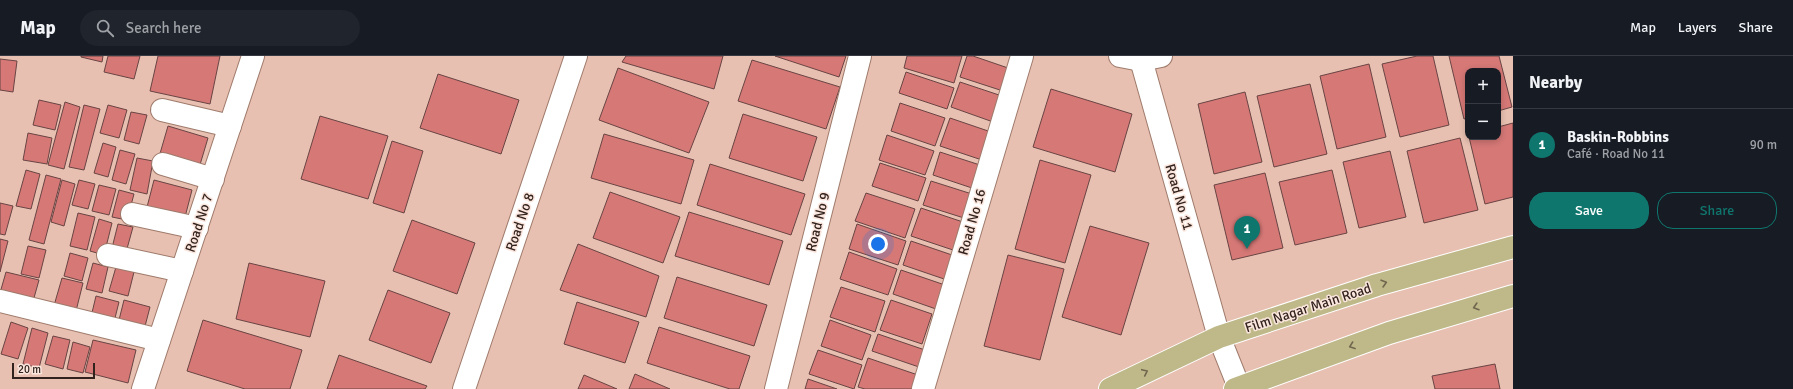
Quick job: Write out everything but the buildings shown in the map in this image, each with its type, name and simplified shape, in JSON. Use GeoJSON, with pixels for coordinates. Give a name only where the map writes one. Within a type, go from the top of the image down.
{"type":"FeatureCollection","features":[{"type":"Feature","properties":{"kind":"main road","name":"Film Nagar Main Road"},"geometry":{"type":"LineString","coordinates":[[1110,389],[1218,337],[1377,285],[1513,247]]}},
{"type":"Feature","properties":{"kind":"main road"},"geometry":{"type":"LineString","coordinates":[[1237,388],[1388,333],[1513,296]]}},
{"type":"Feature","properties":{"kind":"street","name":"Road No 7"},"geometry":{"type":"LineString","coordinates":[[143,389],[253,56]]}},
{"type":"Feature","properties":{"kind":"street","name":"Road No 8"},"geometry":{"type":"LineString","coordinates":[[464,389],[576,56]]}},
{"type":"Feature","properties":{"kind":"street","name":"Road No 9"},"geometry":{"type":"LineString","coordinates":[[776,389],[860,56]]}},
{"type":"Feature","properties":{"kind":"street","name":"Road No 16"},"geometry":{"type":"LineString","coordinates":[[923,389],[1022,56]]}},
{"type":"Feature","properties":{"kind":"street","name":"Road No 11"},"geometry":{"type":"LineString","coordinates":[[1140,57],[1218,337],[1237,388]]}},
{"type":"Feature","properties":{"kind":"street"},"geometry":{"type":"LineString","coordinates":[[162,110],[230,126]]}},
{"type":"Feature","properties":{"kind":"street"},"geometry":{"type":"LineString","coordinates":[[163,164],[213,179]]}},
{"type":"Feature","properties":{"kind":"street"},"geometry":{"type":"LineString","coordinates":[[132,214],[197,228]]}},
{"type":"Feature","properties":{"kind":"street"},"geometry":{"type":"LineString","coordinates":[[108,255],[182,271]]}},
{"type":"Feature","properties":{"kind":"street"},"geometry":{"type":"LineString","coordinates":[[0,301],[160,340]]}},
{"type":"Feature","properties":{"kind":"place","name":"Baskin-Robbins"},"geometry":{"type":"Point","coordinates":[1247,249]}}]}
